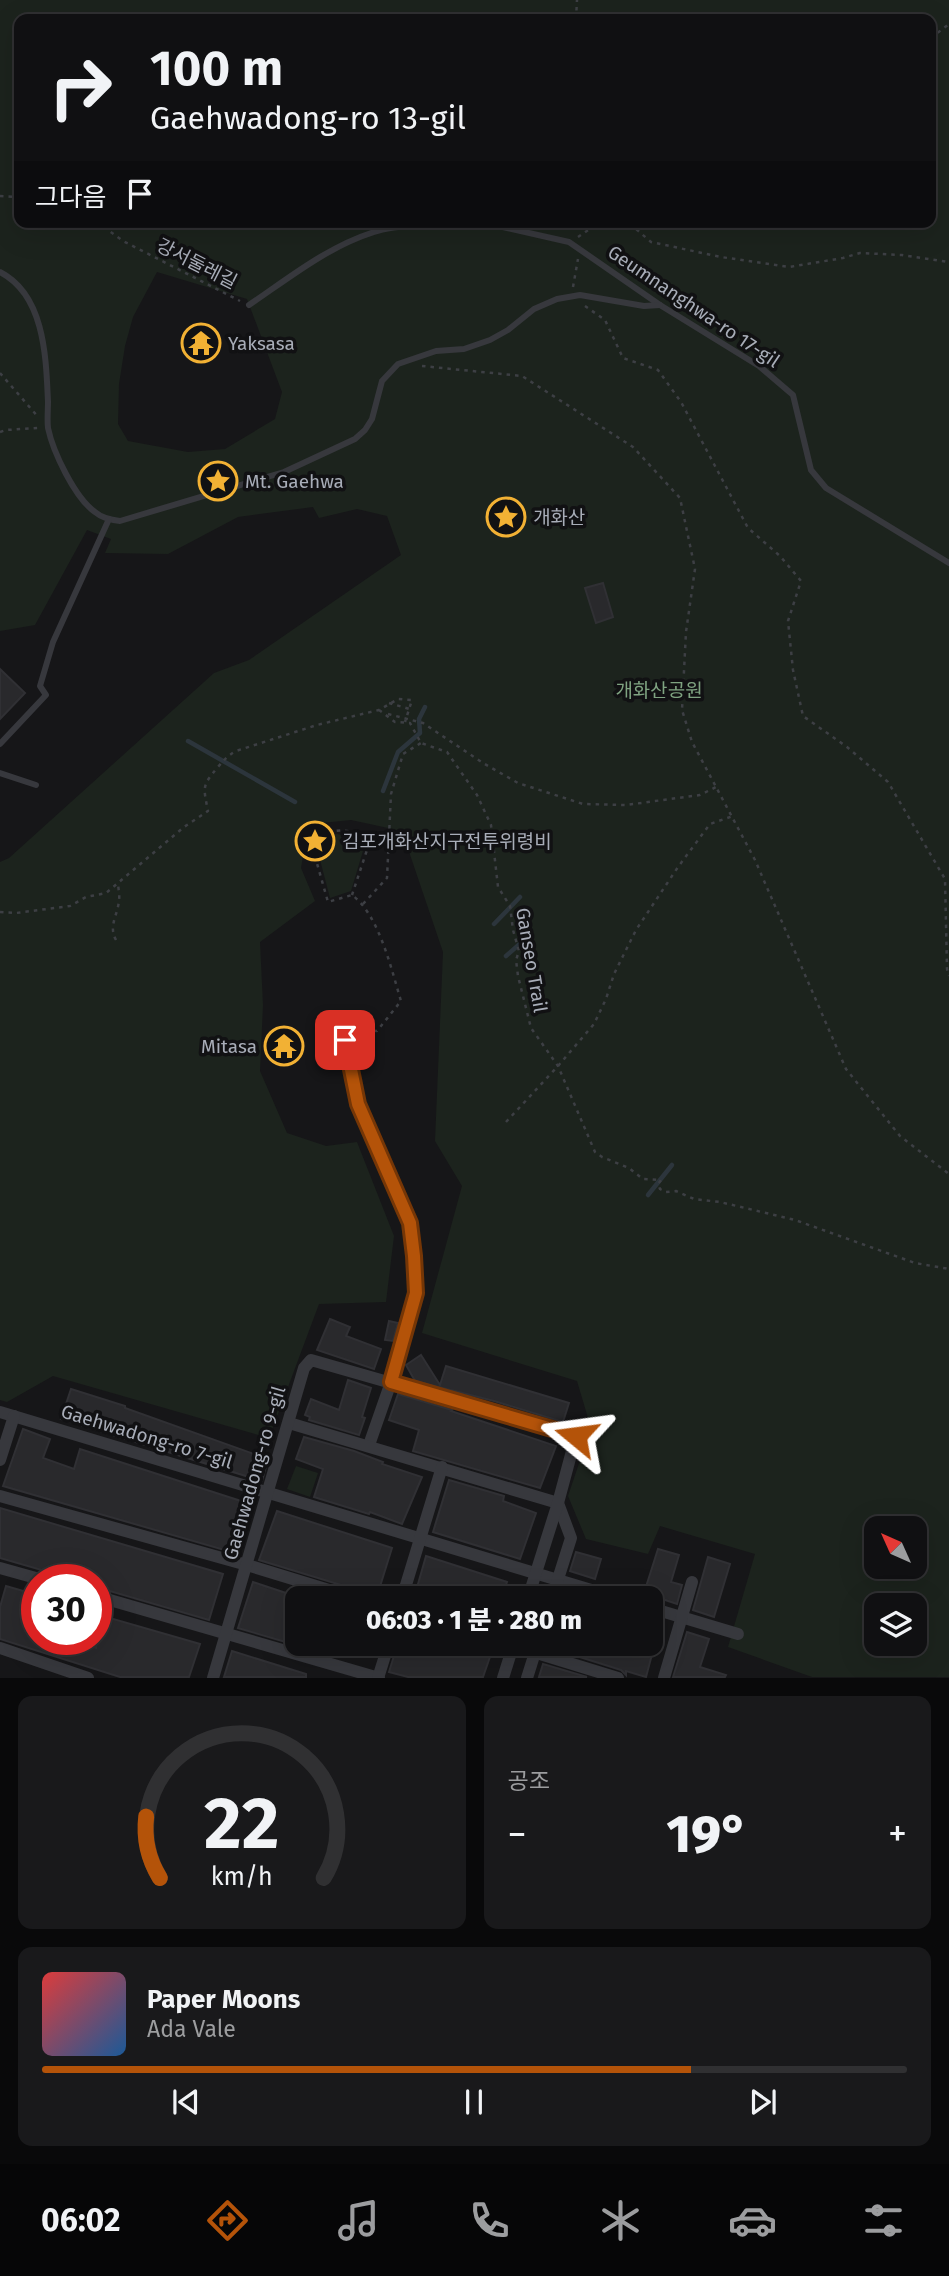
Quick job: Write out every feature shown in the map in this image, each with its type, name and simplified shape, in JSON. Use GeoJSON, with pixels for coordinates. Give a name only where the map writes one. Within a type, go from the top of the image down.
{"type":"FeatureCollection","features":[{"type":"Feature","properties":{"kind":"street"},"geometry":{"type":"LineString","coordinates":[[345,1040],[358,1104],[410,1223],[416,1293],[391,1382],[369,1445]]}},
{"type":"Feature","properties":{"kind":"street","name":"Gaehwadong-ro 9-gil"},"geometry":{"type":"LineString","coordinates":[[213,1678],[304,1368],[311,1360],[391,1382]]}},
{"type":"Feature","properties":{"kind":"street"},"geometry":{"type":"LineString","coordinates":[[391,1382],[576,1436],[532,1586]]}},
{"type":"Feature","properties":{"kind":"street","name":"Gaehwadong-ro 7-gil"},"geometry":{"type":"LineString","coordinates":[[0,1412],[579,1586]]}},
{"type":"Feature","properties":{"kind":"street"},"geometry":{"type":"LineString","coordinates":[[0,1460],[14,1416]]}},
{"type":"Feature","properties":{"kind":"street"},"geometry":{"type":"LineString","coordinates":[[289,1423],[558,1503]]}},
{"type":"Feature","properties":{"kind":"street"},"geometry":{"type":"LineString","coordinates":[[406,1586],[442,1467]]}},
{"type":"Feature","properties":{"kind":"street"},"geometry":{"type":"LineString","coordinates":[[0,1496],[316,1586]]}},
{"type":"Feature","properties":{"kind":"street"},"geometry":{"type":"LineString","coordinates":[[555,1586],[571,1538],[558,1503]]}},
{"type":"Feature","properties":{"kind":"street"},"geometry":{"type":"LineString","coordinates":[[0,1568],[21,1574]]}},
{"type":"Feature","properties":{"kind":"street"},"geometry":{"type":"LineString","coordinates":[[664,1678],[692,1582]]}},
{"type":"Feature","properties":{"kind":"street"},"geometry":{"type":"LineString","coordinates":[[112,1600],[378,1677],[384,1656]]}},
{"type":"Feature","properties":{"kind":"street"},"geometry":{"type":"LineString","coordinates":[[663,1611],[738,1634]]}},
{"type":"Feature","properties":{"kind":"street"},"geometry":{"type":"LineString","coordinates":[[0,1648],[88,1678]]}},
{"type":"Feature","properties":{"kind":"street"},"geometry":{"type":"LineString","coordinates":[[503,1678],[508,1656]]}},
{"type":"Feature","properties":{"kind":"street"},"geometry":{"type":"LineString","coordinates":[[527,1678],[534,1656]]}},
{"type":"Feature","properties":{"kind":"street"},"geometry":{"type":"LineString","coordinates":[[558,1656],[618,1678]]}},
{"type":"Feature","properties":{"kind":"lane"},"geometry":{"type":"LineString","coordinates":[[249,305],[342,244],[377,231],[401,228]]}},
{"type":"Feature","properties":{"kind":"lane","name":"Geumnanghwa-ro 17-gil"},"geometry":{"type":"LineString","coordinates":[[507,228],[569,242],[660,305],[759,366],[793,395],[811,470],[826,488],[949,563]]}},
{"type":"Feature","properties":{"kind":"lane"},"geometry":{"type":"LineString","coordinates":[[0,272],[23,291],[40,327],[44,349],[48,428],[59,458],[75,489],[94,512],[110,520],[120,521],[284,472],[355,439],[372,419],[382,381],[398,364],[436,351],[476,346],[508,330],[542,304],[580,295],[644,306],[660,305]]}},
{"type":"Feature","properties":{"kind":"lane"},"geometry":{"type":"LineString","coordinates":[[0,744],[46,695],[40,686],[53,642],[110,520]]}},
{"type":"Feature","properties":{"kind":"lane"},"geometry":{"type":"LineString","coordinates":[[0,773],[36,785]]}},
{"type":"Feature","properties":{"kind":"path","name":"강서둘레길"},"geometry":{"type":"LineString","coordinates":[[105,228],[123,241],[249,305]]}},
{"type":"Feature","properties":{"kind":"path"},"geometry":{"type":"LineString","coordinates":[[569,242],[591,228]]}},
{"type":"Feature","properties":{"kind":"path"},"geometry":{"type":"LineString","coordinates":[[635,228],[651,242],[721,257],[789,267],[860,253],[902,255],[949,262]]}},
{"type":"Feature","properties":{"kind":"path"},"geometry":{"type":"LineString","coordinates":[[580,249],[571,296],[605,320],[623,358],[658,370],[681,402],[748,528],[780,556],[801,581],[788,621],[793,670],[803,716],[847,747],[888,782],[945,879],[949,976]]}},
{"type":"Feature","properties":{"kind":"path"},"geometry":{"type":"LineString","coordinates":[[398,364],[522,376],[633,447],[680,498],[695,569],[686,632],[682,710],[692,742],[718,786],[755,860],[846,1069],[900,1136],[949,1174]]}},
{"type":"Feature","properties":{"kind":"path"},"geometry":{"type":"LineString","coordinates":[[0,373],[48,428]]}},
{"type":"Feature","properties":{"kind":"path"},"geometry":{"type":"LineString","coordinates":[[0,432],[48,428]]}},
{"type":"Feature","properties":{"kind":"path"},"geometry":{"type":"LineString","coordinates":[[0,912],[16,913],[69,906],[86,897],[106,892],[184,827],[208,811],[206,780],[227,756],[317,725],[379,710],[398,699],[412,700],[405,722]]}},
{"type":"Feature","properties":{"kind":"path"},"geometry":{"type":"LineString","coordinates":[[389,704],[411,709]]}},
{"type":"Feature","properties":{"kind":"path"},"geometry":{"type":"LineString","coordinates":[[363,904],[387,878],[391,794],[403,754],[421,743],[410,723],[395,722],[379,710]]}},
{"type":"Feature","properties":{"kind":"path"},"geometry":{"type":"LineString","coordinates":[[386,714],[420,722],[518,783],[583,804],[626,805],[700,795],[718,786]]}},
{"type":"Feature","properties":{"kind":"path","name":"Ganseo Trail"},"geometry":{"type":"LineString","coordinates":[[421,743],[449,754],[477,795],[491,825],[498,887],[510,906],[518,948],[518,976],[531,1028],[558,1066],[595,1152],[629,1168],[643,1179],[659,1180],[660,1189],[666,1192],[676,1191],[694,1199],[720,1202],[795,1220],[915,1263],[949,1269]]}},
{"type":"Feature","properties":{"kind":"path"},"geometry":{"type":"LineString","coordinates":[[506,1122],[594,1024],[607,999],[614,974],[636,930],[710,824],[733,817]]}},
{"type":"Feature","properties":{"kind":"path"},"geometry":{"type":"LineString","coordinates":[[335,830],[355,832],[365,840],[367,850],[352,895],[328,902],[314,853],[315,845],[322,834],[335,830]]}},
{"type":"Feature","properties":{"kind":"path"},"geometry":{"type":"LineString","coordinates":[[116,940],[113,923],[120,900],[118,882]]}},
{"type":"Feature","properties":{"kind":"path"},"geometry":{"type":"LineString","coordinates":[[345,1040],[361,1030],[377,1031],[401,1001],[387,955],[363,904],[352,895]]}},
{"type":"Feature","properties":{"kind":"green space","name":"개화산공원"},"geometry":{"type":"Polygon","coordinates":[[[0,0],[949,0],[949,1677],[812,1677],[728,1647],[755,1554],[660,1526],[648,1554],[586,1539],[568,1496],[591,1428],[577,1381],[422,1333],[462,1186],[435,1141],[443,952],[402,831],[351,820],[312,824],[301,868],[315,901],[260,942],[263,1005],[260,1071],[287,1133],[326,1146],[357,1142],[394,1236],[386,1302],[319,1304],[269,1438],[53,1376],[7,1402],[0,1400],[0,862],[9,858],[214,673],[249,660],[401,555],[387,516],[357,509],[319,518],[313,507],[238,517],[168,554],[105,553],[111,539],[87,530],[35,625],[0,631],[0,0]],[[157,272],[133,317],[125,346],[119,384],[118,424],[128,441],[188,452],[225,449],[275,419],[282,392],[247,299],[157,272]]]}},
{"type":"Feature","properties":{"kind":"green space"},"geometry":{"type":"Polygon","coordinates":[[[330,835],[357,838],[363,851],[351,891],[330,898],[318,852],[330,835]]]}},
{"type":"Feature","properties":{"kind":"green space"},"geometry":{"type":"Polygon","coordinates":[[[296,1466],[318,1473],[310,1497],[287,1489],[296,1466]]]}},
{"type":"Feature","properties":{"kind":"building"},"geometry":{"type":"Polygon","coordinates":[[[603,583],[613,617],[596,623],[585,588],[603,583]]]}},
{"type":"Feature","properties":{"kind":"building"},"geometry":{"type":"Polygon","coordinates":[[[0,669],[25,693],[0,719],[0,669]]]}},
{"type":"Feature","properties":{"kind":"building"},"geometry":{"type":"Polygon","coordinates":[[[330,1319],[350,1327],[346,1336],[381,1349],[374,1369],[317,1350],[330,1319]]]}},
{"type":"Feature","properties":{"kind":"building"},"geometry":{"type":"Polygon","coordinates":[[[389,1321],[398,1323],[393,1341],[385,1340],[389,1321]]]}},
{"type":"Feature","properties":{"kind":"building"},"geometry":{"type":"Polygon","coordinates":[[[421,1355],[440,1385],[446,1366],[569,1403],[563,1422],[415,1381],[406,1365],[421,1355]]]}},
{"type":"Feature","properties":{"kind":"building"},"geometry":{"type":"Polygon","coordinates":[[[348,1380],[371,1388],[359,1435],[309,1420],[310,1417],[305,1415],[311,1399],[339,1410],[348,1380]]]}},
{"type":"Feature","properties":{"kind":"building"},"geometry":{"type":"Polygon","coordinates":[[[71,1389],[268,1459],[262,1481],[61,1419],[71,1389]]]}},
{"type":"Feature","properties":{"kind":"building"},"geometry":{"type":"Polygon","coordinates":[[[398,1394],[556,1446],[540,1488],[413,1451],[419,1430],[389,1420],[398,1394]]]}},
{"type":"Feature","properties":{"kind":"building"},"geometry":{"type":"Polygon","coordinates":[[[23,1429],[50,1439],[43,1458],[74,1469],[80,1449],[244,1502],[228,1551],[3,1486],[23,1429]]]}},
{"type":"Feature","properties":{"kind":"building"},"geometry":{"type":"Polygon","coordinates":[[[304,1437],[354,1451],[383,1462],[382,1464],[422,1477],[402,1524],[314,1497],[323,1469],[296,1459],[304,1437]]]}},
{"type":"Feature","properties":{"kind":"building"},"geometry":{"type":"Polygon","coordinates":[[[449,1480],[504,1496],[503,1501],[536,1513],[520,1559],[433,1532],[449,1480]]]}},
{"type":"Feature","properties":{"kind":"building"},"geometry":{"type":"Polygon","coordinates":[[[0,1508],[223,1574],[209,1620],[112,1592],[112,1564],[21,1564],[0,1558],[0,1508]]]}},
{"type":"Feature","properties":{"kind":"building"},"geometry":{"type":"Polygon","coordinates":[[[277,1511],[392,1548],[380,1586],[344,1586],[259,1560],[277,1511]]]}},
{"type":"Feature","properties":{"kind":"building"},"geometry":{"type":"Polygon","coordinates":[[[658,1549],[679,1555],[671,1582],[682,1585],[677,1604],[663,1599],[663,1586],[646,1586],[658,1549]]]}},
{"type":"Feature","properties":{"kind":"building"},"geometry":{"type":"Polygon","coordinates":[[[576,1552],[601,1559],[595,1579],[570,1571],[576,1552]]]}},
{"type":"Feature","properties":{"kind":"building"},"geometry":{"type":"Polygon","coordinates":[[[426,1556],[507,1582],[506,1586],[417,1586],[426,1556]]]}},
{"type":"Feature","properties":{"kind":"building"},"geometry":{"type":"Polygon","coordinates":[[[708,1557],[730,1564],[714,1617],[693,1610],[708,1557]]]}},
{"type":"Feature","properties":{"kind":"building"},"geometry":{"type":"Polygon","coordinates":[[[253,1582],[285,1593],[285,1642],[238,1628],[253,1582]]]}},
{"type":"Feature","properties":{"kind":"building"},"geometry":{"type":"Polygon","coordinates":[[[6,1586],[21,1590],[21,1646],[0,1639],[0,1607],[6,1586]]]}},
{"type":"Feature","properties":{"kind":"building"},"geometry":{"type":"Polygon","coordinates":[[[112,1619],[200,1644],[189,1677],[120,1677],[51,1655],[112,1655],[112,1619]]]}},
{"type":"Feature","properties":{"kind":"building"},"geometry":{"type":"Polygon","coordinates":[[[687,1632],[709,1639],[700,1667],[726,1675],[725,1677],[673,1677],[687,1632]]]}},
{"type":"Feature","properties":{"kind":"building"},"geometry":{"type":"Polygon","coordinates":[[[232,1651],[306,1674],[306,1677],[224,1677],[232,1651]]]}},
{"type":"Feature","properties":{"kind":"building"},"geometry":{"type":"Polygon","coordinates":[[[394,1656],[490,1656],[483,1677],[408,1677],[389,1672],[394,1656]]]}},
{"type":"Feature","properties":{"kind":"building"},"geometry":{"type":"Polygon","coordinates":[[[577,1656],[652,1656],[646,1677],[626,1671],[626,1675],[621,1670],[577,1656]]]}},
{"type":"Feature","properties":{"kind":"building"},"geometry":{"type":"Polygon","coordinates":[[[543,1664],[587,1677],[539,1677],[543,1664]]]}},
{"type":"Feature","properties":{"kind":"waterway"},"geometry":{"type":"LineString","coordinates":[[383,791],[398,752],[420,733],[419,719],[425,707]]}},
{"type":"Feature","properties":{"kind":"waterway"},"geometry":{"type":"LineString","coordinates":[[188,741],[295,802]]}},
{"type":"Feature","properties":{"kind":"waterway"},"geometry":{"type":"LineString","coordinates":[[494,924],[520,897]]}},
{"type":"Feature","properties":{"kind":"waterway"},"geometry":{"type":"LineString","coordinates":[[506,956],[531,934]]}},
{"type":"Feature","properties":{"kind":"waterway"},"geometry":{"type":"LineString","coordinates":[[648,1195],[672,1165]]}},
{"type":"Feature","properties":{"kind":"place","name":"Yaksasa"},"geometry":{"type":"Point","coordinates":[201,343]}},
{"type":"Feature","properties":{"kind":"place","name":"Mt. Gaehwa"},"geometry":{"type":"Point","coordinates":[218,481]}},
{"type":"Feature","properties":{"kind":"place","name":"개화산"},"geometry":{"type":"Point","coordinates":[506,517]}},
{"type":"Feature","properties":{"kind":"place","name":"김포개화산지구전투위령비"},"geometry":{"type":"Point","coordinates":[315,841]}},
{"type":"Feature","properties":{"kind":"place","name":"Mitasa"},"geometry":{"type":"Point","coordinates":[284,1046]}},
{"type":"Feature","properties":{"kind":"route"},"geometry":{"type":"LineString","coordinates":[[345,1040],[358,1104],[410,1223],[416,1293],[391,1382],[576,1436]]}}]}
